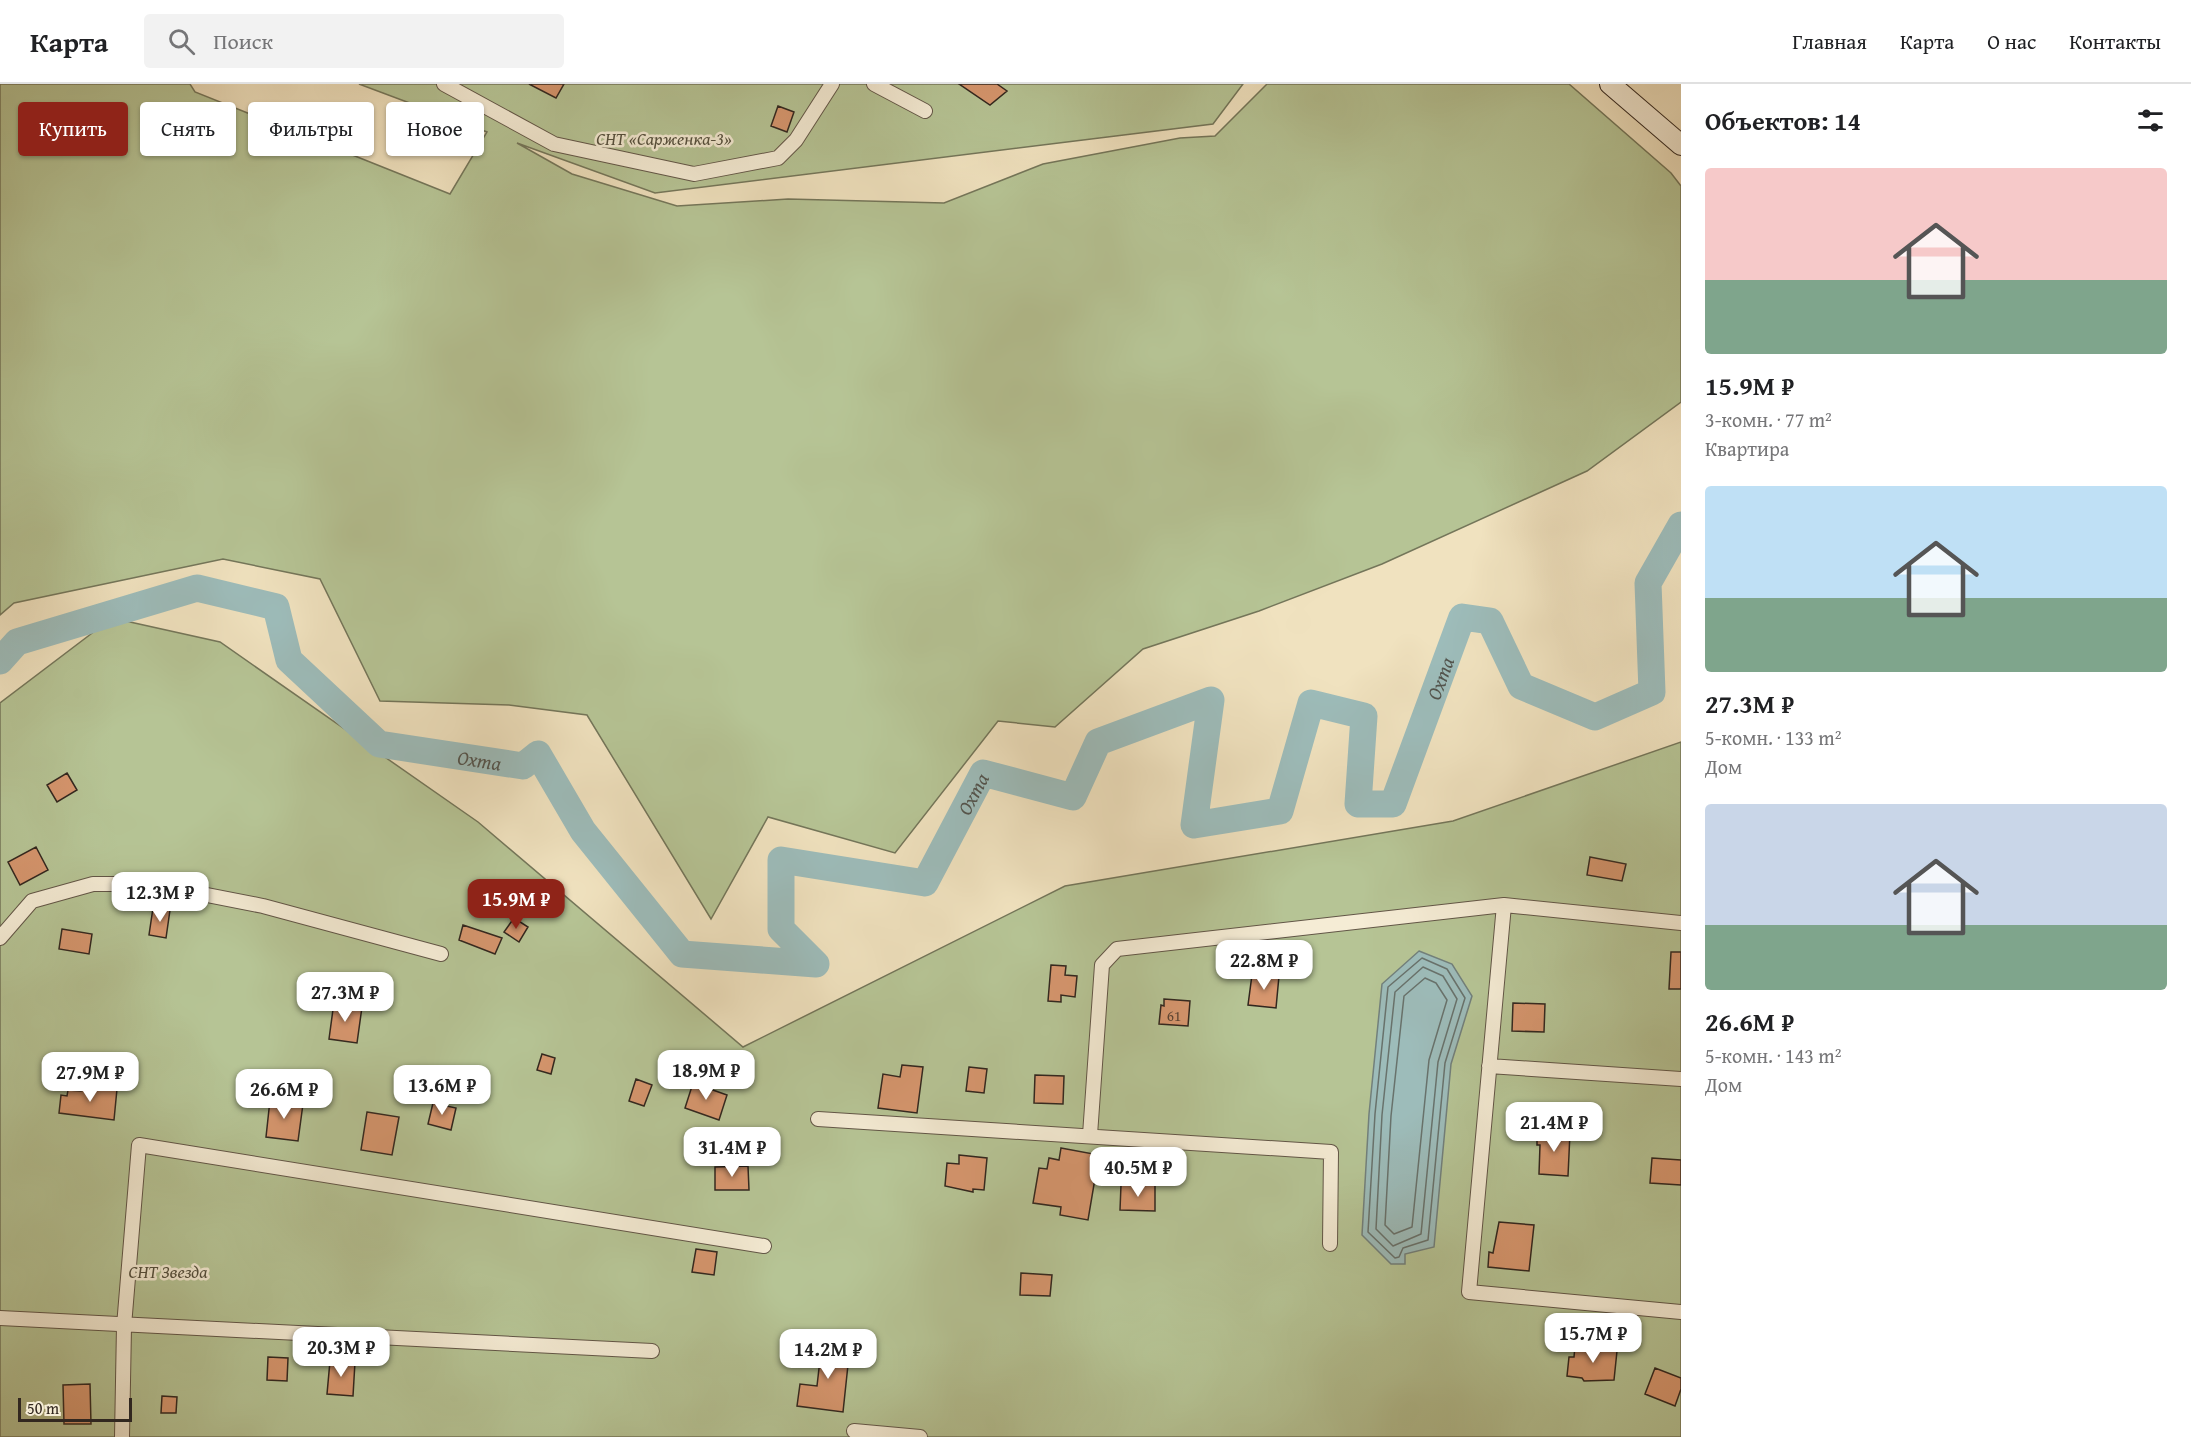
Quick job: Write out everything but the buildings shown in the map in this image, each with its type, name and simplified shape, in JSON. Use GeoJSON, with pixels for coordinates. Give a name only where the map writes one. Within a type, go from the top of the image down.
{"type":"FeatureCollection","features":[{"type":"Feature","properties":{"kind":"main road"},"geometry":{"type":"LineString","coordinates":[[1610,84],[1681,145]]}},
{"type":"Feature","properties":{"kind":"street"},"geometry":{"type":"LineString","coordinates":[[444,84],[554,144],[694,174],[778,158],[796,140],[832,84]]}},
{"type":"Feature","properties":{"kind":"street"},"geometry":{"type":"LineString","coordinates":[[874,84],[925,111]]}},
{"type":"Feature","properties":{"kind":"street"},"geometry":{"type":"LineString","coordinates":[[0,938],[32,901],[93,884],[151,884],[263,906],[441,954]]}},
{"type":"Feature","properties":{"kind":"street"},"geometry":{"type":"LineString","coordinates":[[1090,1135],[1102,965],[1117,949],[1504,905],[1681,923]]}},
{"type":"Feature","properties":{"kind":"street"},"geometry":{"type":"LineString","coordinates":[[1504,905],[1469,1292],[1681,1312]]}},
{"type":"Feature","properties":{"kind":"street"},"geometry":{"type":"LineString","coordinates":[[1489,1066],[1681,1079]]}},
{"type":"Feature","properties":{"kind":"street"},"geometry":{"type":"LineString","coordinates":[[818,1119],[1331,1152],[1330,1244]]}},
{"type":"Feature","properties":{"kind":"street"},"geometry":{"type":"LineString","coordinates":[[122,1437],[124,1326],[139,1145],[764,1246]]}},
{"type":"Feature","properties":{"kind":"street"},"geometry":{"type":"LineString","coordinates":[[0,1318],[652,1351]]}},
{"type":"Feature","properties":{"kind":"street"},"geometry":{"type":"LineString","coordinates":[[854,1431],[920,1437]]}},
{"type":"Feature","properties":{"kind":"green space","name":"СНТ «Сарженка-3»"},"geometry":{"type":"Polygon","coordinates":[[[0,84],[190,84],[195,92],[220,102],[140,102],[140,156],[236,156],[236,108],[248,113],[248,156],[355,156],[450,194],[473,156],[484,156],[484,137],[487,132],[484,131],[484,102],[407,102],[359,84],[1243,84],[1213,124],[655,193],[517,143],[572,174],[677,206],[788,199],[944,203],[1043,164],[1180,138],[1215,136],[1267,84],[1569,84],[1671,173],[1681,186],[1681,402],[1587,471],[1382,564],[1259,611],[1143,649],[1055,727],[998,721],[895,853],[768,817],[711,919],[587,715],[509,705],[380,701],[320,579],[223,559],[14,603],[0,615],[0,84]]]}},
{"type":"Feature","properties":{"kind":"green space","name":"СНТ Звезда"},"geometry":{"type":"Polygon","coordinates":[[[112,618],[220,642],[478,822],[743,1047],[1065,886],[1453,821],[1681,742],[1681,1437],[0,1437],[0,703],[112,618]]]}},
{"type":"Feature","properties":{"kind":"water"},"geometry":{"type":"Polygon","coordinates":[[[1419,951],[1452,964],[1472,996],[1451,1064],[1434,1247],[1405,1254],[1405,1264],[1391,1264],[1362,1235],[1369,1114],[1382,984],[1419,951]]]}},
{"type":"Feature","properties":{"kind":"waterway","name":"Охта"},"geometry":{"type":"LineString","coordinates":[[0,661],[17,642],[197,588],[276,607],[289,660],[379,744],[523,766],[538,754],[583,831],[682,954],[816,964],[781,929],[781,860],[925,883],[983,773],[1073,797],[1098,742],[1211,700],[1194,825],[1280,811],[1311,703],[1364,716],[1358,804],[1393,804],[1462,617],[1490,621],[1521,686],[1595,717],[1652,692],[1648,583],[1681,525]]}}]}
